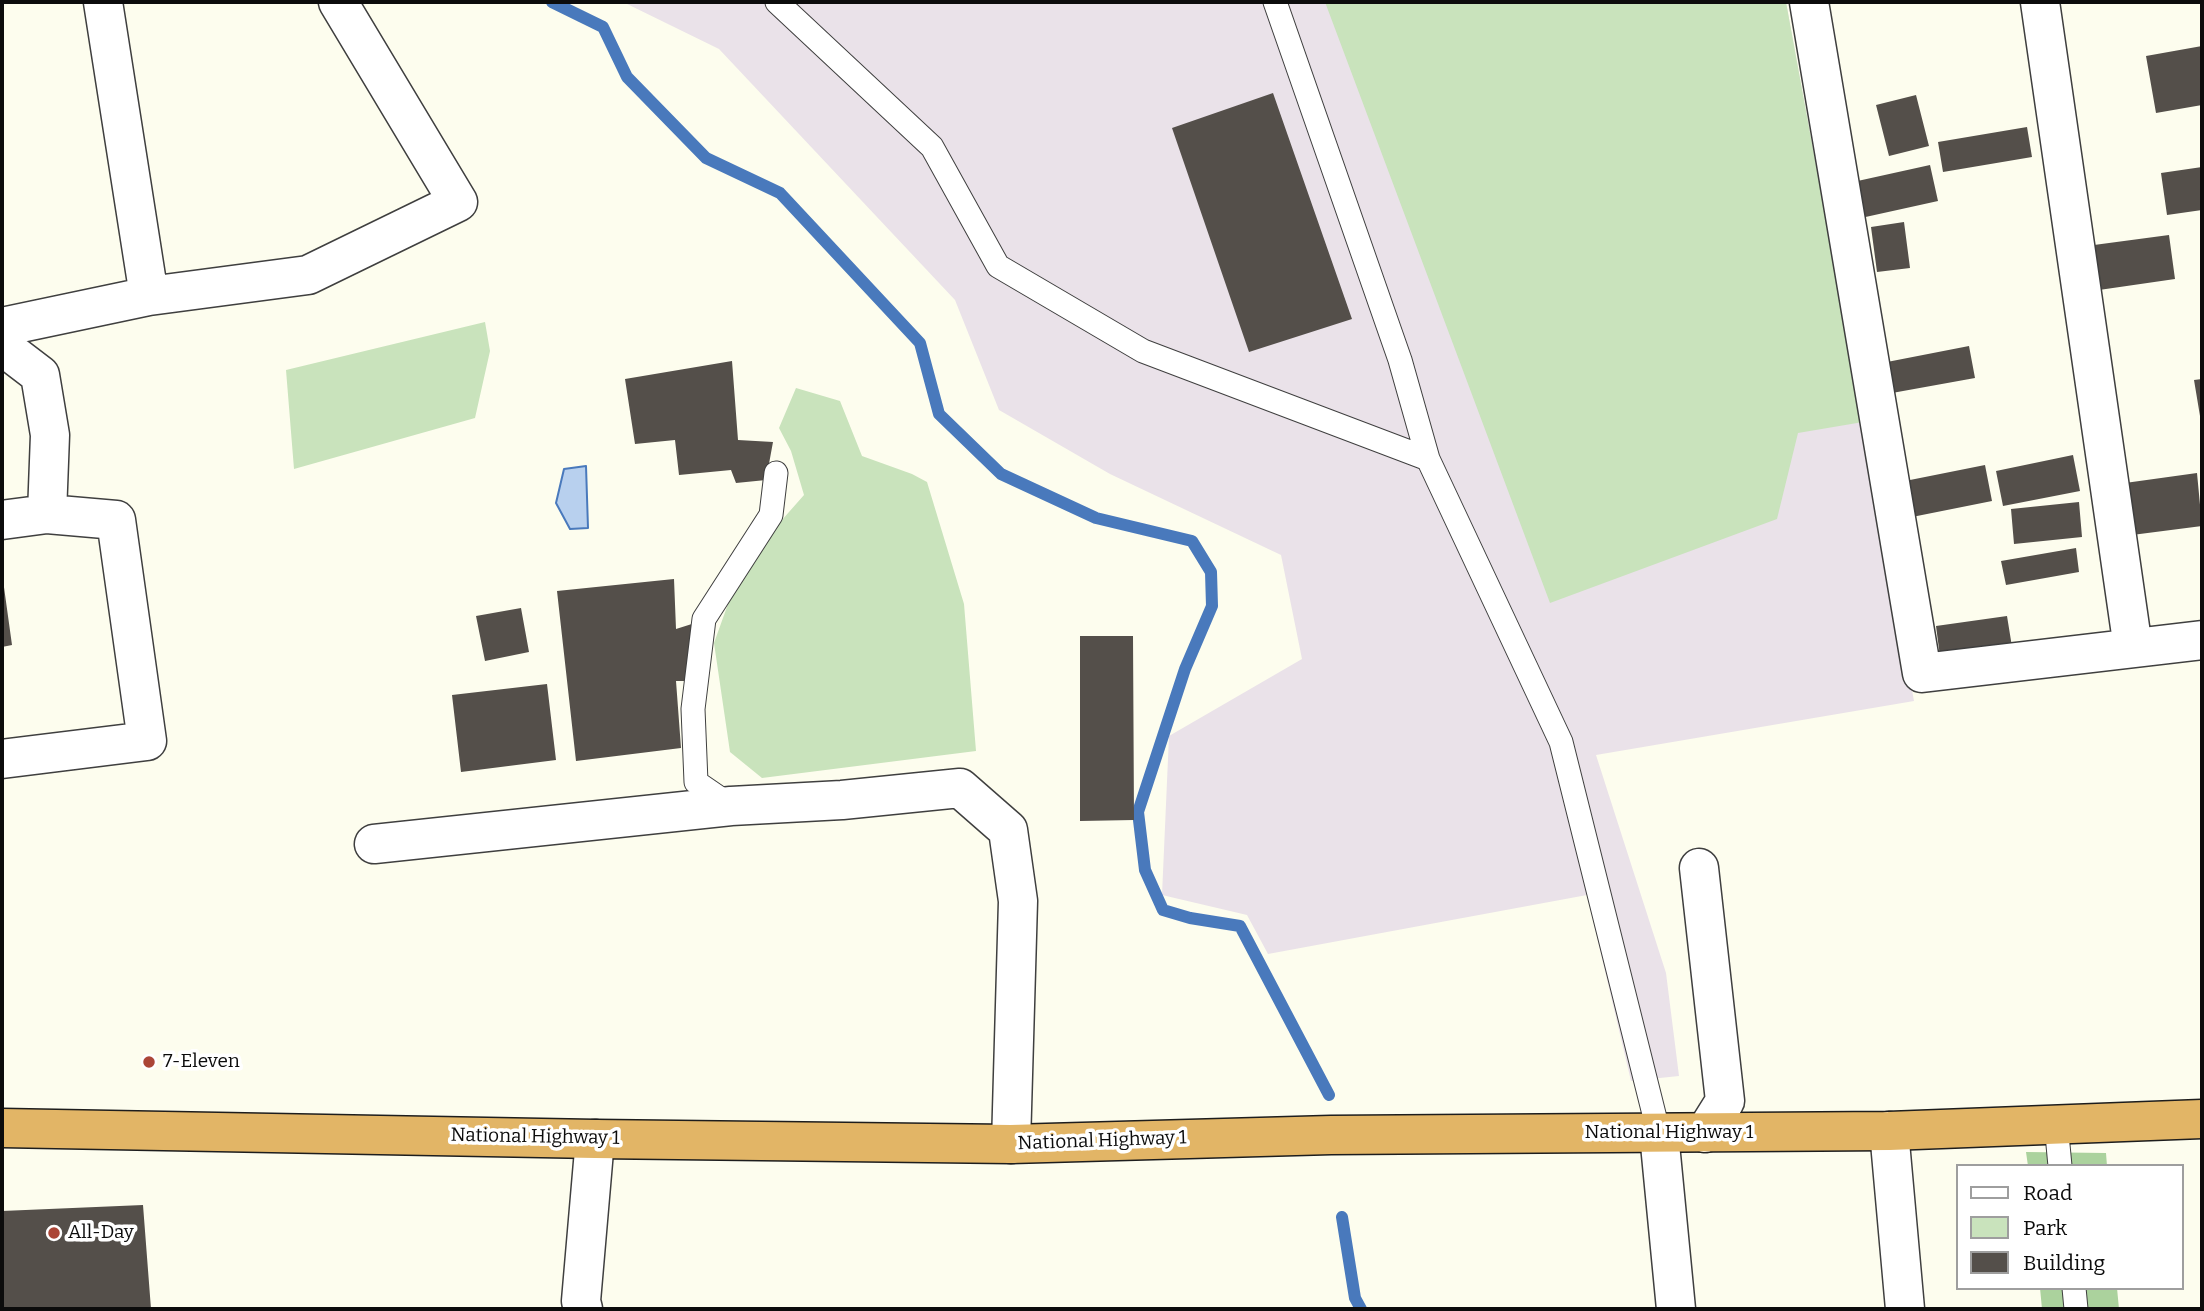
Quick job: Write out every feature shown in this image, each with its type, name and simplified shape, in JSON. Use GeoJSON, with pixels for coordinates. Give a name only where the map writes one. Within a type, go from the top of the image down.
{"type":"FeatureCollection","features":[{"type":"Feature","properties":{"kind":"highway","name":"National Highway 1"},"geometry":{"type":"LineString","coordinates":[[2,1128],[1011,1144],[1331,1135],[1889,1131],[2202,1119]]}},
{"type":"Feature","properties":{"kind":"street"},"geometry":{"type":"LineString","coordinates":[[103,2],[149,296]]}},
{"type":"Feature","properties":{"kind":"street"},"geometry":{"type":"LineString","coordinates":[[2,327],[149,296],[308,275],[458,202],[338,2]]}},
{"type":"Feature","properties":{"kind":"street"},"geometry":{"type":"LineString","coordinates":[[1809,2],[1923,673],[2202,640]]}},
{"type":"Feature","properties":{"kind":"street"},"geometry":{"type":"LineString","coordinates":[[2040,2],[2133,648]]}},
{"type":"Feature","properties":{"kind":"street"},"geometry":{"type":"LineString","coordinates":[[2,346],[40,374],[50,435],[47,514]]}},
{"type":"Feature","properties":{"kind":"street"},"geometry":{"type":"LineString","coordinates":[[2,520],[47,514],[116,520],[147,741],[2,760]]}},
{"type":"Feature","properties":{"kind":"street"},"geometry":{"type":"LineString","coordinates":[[374,844],[731,806],[842,800],[960,788],[1008,830],[1018,901],[1011,1144]]}},
{"type":"Feature","properties":{"kind":"street"},"geometry":{"type":"LineString","coordinates":[[1699,868],[1725,1101],[1705,1133]]}},
{"type":"Feature","properties":{"kind":"street"},"geometry":{"type":"LineString","coordinates":[[1889,1131],[1905,1309]]}},
{"type":"Feature","properties":{"kind":"street"},"geometry":{"type":"LineString","coordinates":[[1659,1133],[1676,1309]]}},
{"type":"Feature","properties":{"kind":"street"},"geometry":{"type":"LineString","coordinates":[[583,1309],[595,1139]]}},
{"type":"Feature","properties":{"kind":"lane"},"geometry":{"type":"LineString","coordinates":[[777,2],[932,147],[999,265],[1143,351],[1428,459]]}},
{"type":"Feature","properties":{"kind":"lane"},"geometry":{"type":"LineString","coordinates":[[1276,2],[1400,360],[1428,459],[1561,742],[1659,1133]]}},
{"type":"Feature","properties":{"kind":"lane"},"geometry":{"type":"LineString","coordinates":[[731,806],[696,782],[693,709],[704,619],[771,515],[776,473]]}},
{"type":"Feature","properties":{"kind":"lane"},"geometry":{"type":"LineString","coordinates":[[2056,1124],[2060,1164]]}},
{"type":"Feature","properties":{"kind":"lane"},"geometry":{"type":"LineString","coordinates":[[2074,1290],[2076,1309]]}},
{"type":"Feature","properties":{"kind":"shaded area"},"geometry":{"type":"Polygon","coordinates":[[[623,2],[1786,2],[1914,701],[1596,755],[1666,973],[1679,1076],[1631,1081],[1587,895],[1268,954],[1247,915],[1162,895],[1169,736],[1302,659],[1281,555],[1110,474],[999,410],[955,300],[719,49],[623,2]]]}},
{"type":"Feature","properties":{"kind":"green space"},"geometry":{"type":"Polygon","coordinates":[[[1325,2],[1786,2],[1863,422],[1798,433],[1777,519],[1550,603],[1325,2]]]}},
{"type":"Feature","properties":{"kind":"green space"},"geometry":{"type":"Polygon","coordinates":[[[485,322],[490,351],[475,418],[294,469],[286,370],[485,322]]]}},
{"type":"Feature","properties":{"kind":"green space"},"geometry":{"type":"Polygon","coordinates":[[[796,388],[840,401],[862,456],[927,482],[964,604],[976,751],[762,778],[730,752],[714,643],[733,590],[774,529],[804,495],[791,451],[779,428],[796,388]]]}},
{"type":"Feature","properties":{"kind":"green space"},"geometry":{"type":"Polygon","coordinates":[[[2026,1152],[2106,1153],[2107,1164],[2028,1164],[2026,1152]]]}},
{"type":"Feature","properties":{"kind":"green space"},"geometry":{"type":"Polygon","coordinates":[[[2040,1290],[2117,1290],[2119,1309],[2042,1309],[2040,1290]]]}},
{"type":"Feature","properties":{"kind":"water"},"geometry":{"type":"Polygon","coordinates":[[[586,466],[588,528],[570,529],[556,503],[564,469],[586,466]]]}},
{"type":"Feature","properties":{"kind":"building"},"geometry":{"type":"Polygon","coordinates":[[[2202,46],[2202,105],[2156,113],[2146,56],[2202,46]]]}},
{"type":"Feature","properties":{"kind":"building"},"geometry":{"type":"Polygon","coordinates":[[[1273,93],[1352,319],[1249,352],[1172,128],[1273,93]]]}},
{"type":"Feature","properties":{"kind":"building"},"geometry":{"type":"Polygon","coordinates":[[[1916,95],[1929,146],[1889,156],[1876,105],[1916,95]]]}},
{"type":"Feature","properties":{"kind":"building"},"geometry":{"type":"Polygon","coordinates":[[[2027,127],[2032,157],[1943,172],[1938,142],[2027,127]]]}},
{"type":"Feature","properties":{"kind":"building"},"geometry":{"type":"Polygon","coordinates":[[[1930,165],[1938,201],[1861,218],[1853,182],[1930,165]]]}},
{"type":"Feature","properties":{"kind":"building"},"geometry":{"type":"Polygon","coordinates":[[[2202,167],[2202,210],[2167,215],[2161,173],[2202,167]]]}},
{"type":"Feature","properties":{"kind":"building"},"geometry":{"type":"Polygon","coordinates":[[[1904,222],[1910,268],[1877,272],[1871,227],[1904,222]]]}},
{"type":"Feature","properties":{"kind":"building"},"geometry":{"type":"Polygon","coordinates":[[[2169,235],[2175,279],[2099,290],[2094,245],[2169,235]]]}},
{"type":"Feature","properties":{"kind":"building"},"geometry":{"type":"Polygon","coordinates":[[[1969,346],[1975,378],[1892,393],[1887,362],[1969,346]]]}},
{"type":"Feature","properties":{"kind":"building"},"geometry":{"type":"Polygon","coordinates":[[[732,361],[738,440],[773,442],[766,480],[736,483],[731,470],[679,475],[675,440],[635,444],[625,379],[732,361]]]}},
{"type":"Feature","properties":{"kind":"building"},"geometry":{"type":"Polygon","coordinates":[[[2202,379],[2202,422],[2201,422],[2194,380],[2202,379]]]}},
{"type":"Feature","properties":{"kind":"building"},"geometry":{"type":"Polygon","coordinates":[[[2073,455],[2080,491],[2003,506],[1996,471],[2073,455]]]}},
{"type":"Feature","properties":{"kind":"building"},"geometry":{"type":"Polygon","coordinates":[[[1985,465],[1992,501],[1912,517],[1905,481],[1985,465]]]}},
{"type":"Feature","properties":{"kind":"building"},"geometry":{"type":"Polygon","coordinates":[[[2197,473],[2202,526],[2132,535],[2125,483],[2197,473]]]}},
{"type":"Feature","properties":{"kind":"building"},"geometry":{"type":"Polygon","coordinates":[[[2079,502],[2082,537],[2014,544],[2011,509],[2079,502]]]}},
{"type":"Feature","properties":{"kind":"building"},"geometry":{"type":"Polygon","coordinates":[[[2076,548],[2079,572],[2006,585],[2001,561],[2076,548]]]}},
{"type":"Feature","properties":{"kind":"building"},"geometry":{"type":"Polygon","coordinates":[[[674,579],[676,629],[695,623],[688,681],[676,681],[681,748],[576,761],[557,591],[674,579]]]}},
{"type":"Feature","properties":{"kind":"building"},"geometry":{"type":"Polygon","coordinates":[[[2,581],[12,645],[2,647],[2,581]]]}},
{"type":"Feature","properties":{"kind":"building"},"geometry":{"type":"Polygon","coordinates":[[[521,608],[529,652],[485,661],[476,616],[521,608]]]}},
{"type":"Feature","properties":{"kind":"building"},"geometry":{"type":"Polygon","coordinates":[[[2007,616],[2013,653],[1941,664],[1936,626],[2007,616]]]}},
{"type":"Feature","properties":{"kind":"building"},"geometry":{"type":"Polygon","coordinates":[[[1080,636],[1133,636],[1134,820],[1080,821],[1080,636]]]}},
{"type":"Feature","properties":{"kind":"building"},"geometry":{"type":"Polygon","coordinates":[[[547,684],[556,760],[461,772],[452,695],[547,684]]]}},
{"type":"Feature","properties":{"kind":"building"},"geometry":{"type":"Polygon","coordinates":[[[143,1205],[151,1309],[2,1309],[2,1211],[143,1205]]]}},
{"type":"Feature","properties":{"kind":"waterway"},"geometry":{"type":"LineString","coordinates":[[552,2],[603,27],[627,77],[706,158],[780,193],[920,343],[939,414],[1001,474],[1096,518],[1192,541],[1211,572],[1212,606],[1185,669],[1138,812],[1145,870],[1163,910],[1190,918],[1240,926],[1329,1095]]}},
{"type":"Feature","properties":{"kind":"waterway"},"geometry":{"type":"LineString","coordinates":[[1342,1217],[1355,1298],[1361,1309]]}},
{"type":"Feature","properties":{"kind":"place","name":"7-Eleven"},"geometry":{"type":"Point","coordinates":[149,1062]}},
{"type":"Feature","properties":{"kind":"place","name":"All-Day"},"geometry":{"type":"Point","coordinates":[54,1233]}}]}
